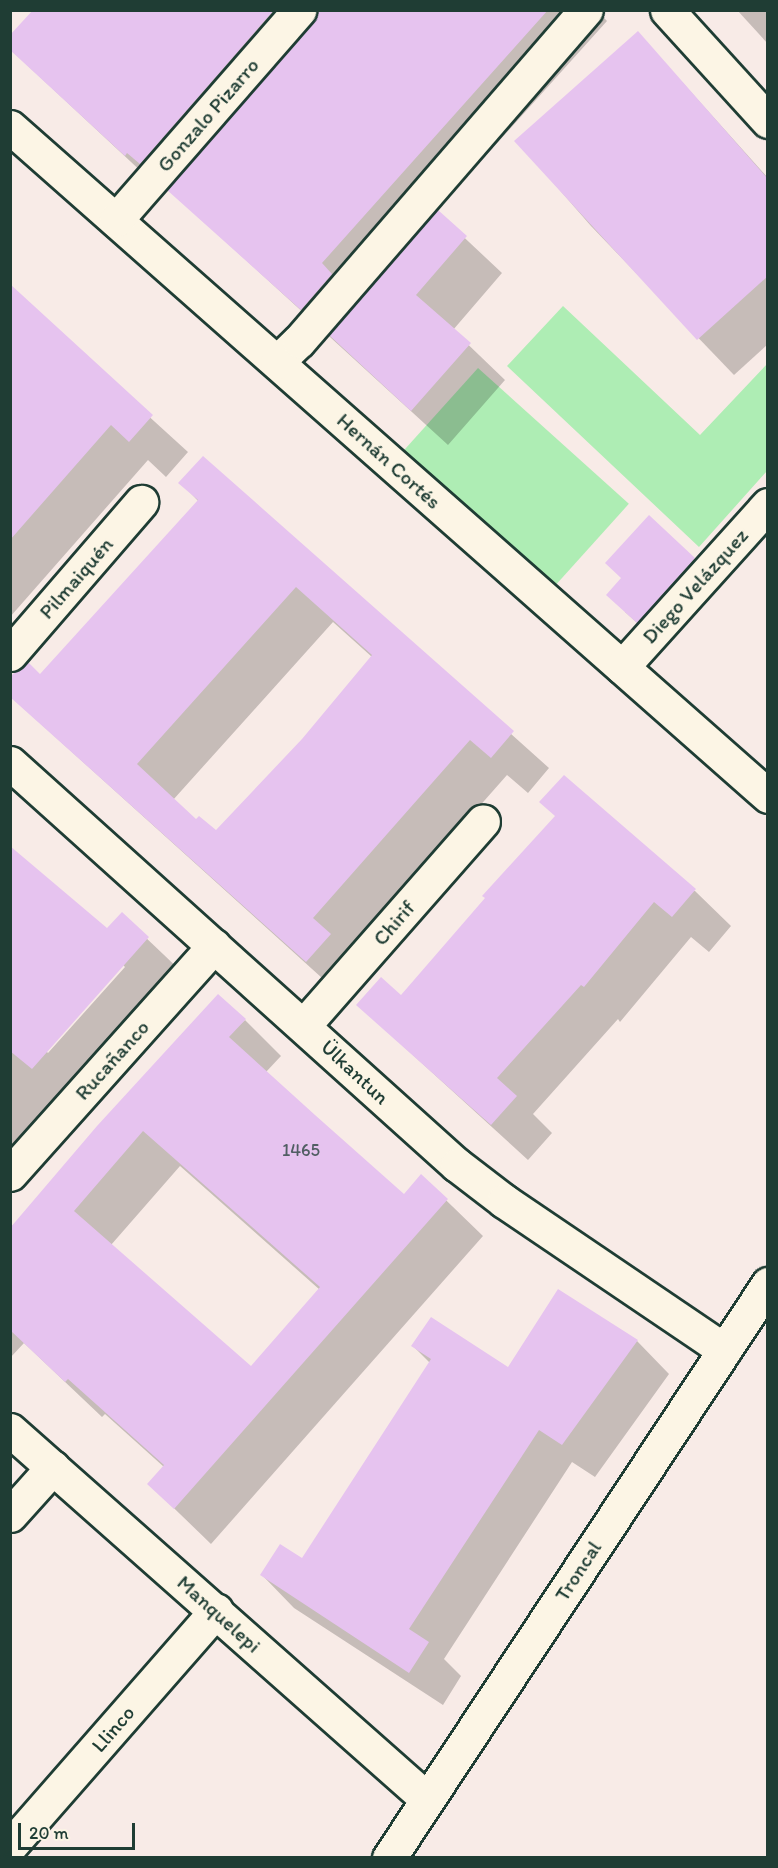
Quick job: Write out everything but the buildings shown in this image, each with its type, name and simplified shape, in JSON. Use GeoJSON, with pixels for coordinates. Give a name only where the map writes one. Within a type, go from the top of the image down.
{"type":"FeatureCollection","features":[{"type":"Feature","properties":{"kind":"street","name":"Gonzalo Pizarro"},"geometry":{"type":"LineString","coordinates":[[116,220],[299,10]]}},
{"type":"Feature","properties":{"kind":"street"},"geometry":{"type":"LineString","coordinates":[[277,362],[299,341],[586,10]]}},
{"type":"Feature","properties":{"kind":"street"},"geometry":{"type":"LineString","coordinates":[[667,10],[768,121]]}},
{"type":"Feature","properties":{"kind":"street","name":"Hernán Cortés"},"geometry":{"type":"LineString","coordinates":[[10,127],[622,667],[764,786]]}},
{"type":"Feature","properties":{"kind":"street","name":"Pilmaiquén"},"geometry":{"type":"LineString","coordinates":[[10,654],[141,502]]}},
{"type":"Feature","properties":{"kind":"street","name":"Diego Velázquez"},"geometry":{"type":"LineString","coordinates":[[622,667],[768,505]]}},
{"type":"Feature","properties":{"kind":"street","name":"Ülkantun"},"geometry":{"type":"LineString","coordinates":[[10,763],[457,1165],[504,1201],[724,1350]]}},
{"type":"Feature","properties":{"kind":"street","name":"Chirif"},"geometry":{"type":"LineString","coordinates":[[304,1025],[483,821]]}},
{"type":"Feature","properties":{"kind":"street","name":"Rucañanco"},"geometry":{"type":"LineString","coordinates":[[10,1174],[214,946]]}},
{"type":"Feature","properties":{"kind":"street","name":"Troncal"},"geometry":{"type":"LineString","coordinates":[[389,1857],[768,1284]]}},
{"type":"Feature","properties":{"kind":"street","name":"Manquelepi"},"geometry":{"type":"LineString","coordinates":[[10,1430],[427,1799]]}},
{"type":"Feature","properties":{"kind":"street"},"geometry":{"type":"LineString","coordinates":[[10,1515],[53,1467]]}},
{"type":"Feature","properties":{"kind":"street","name":"Llinco"},"geometry":{"type":"LineString","coordinates":[[10,1846],[216,1611]]}},
{"type":"Feature","properties":{"kind":"green space"},"geometry":{"type":"Polygon","coordinates":[[[563,306],[700,435],[767,364],[767,471],[699,547],[507,366],[563,306]]]}},
{"type":"Feature","properties":{"kind":"green space"},"geometry":{"type":"Polygon","coordinates":[[[478,368],[629,504],[555,586],[404,450],[478,368]]]}}]}
